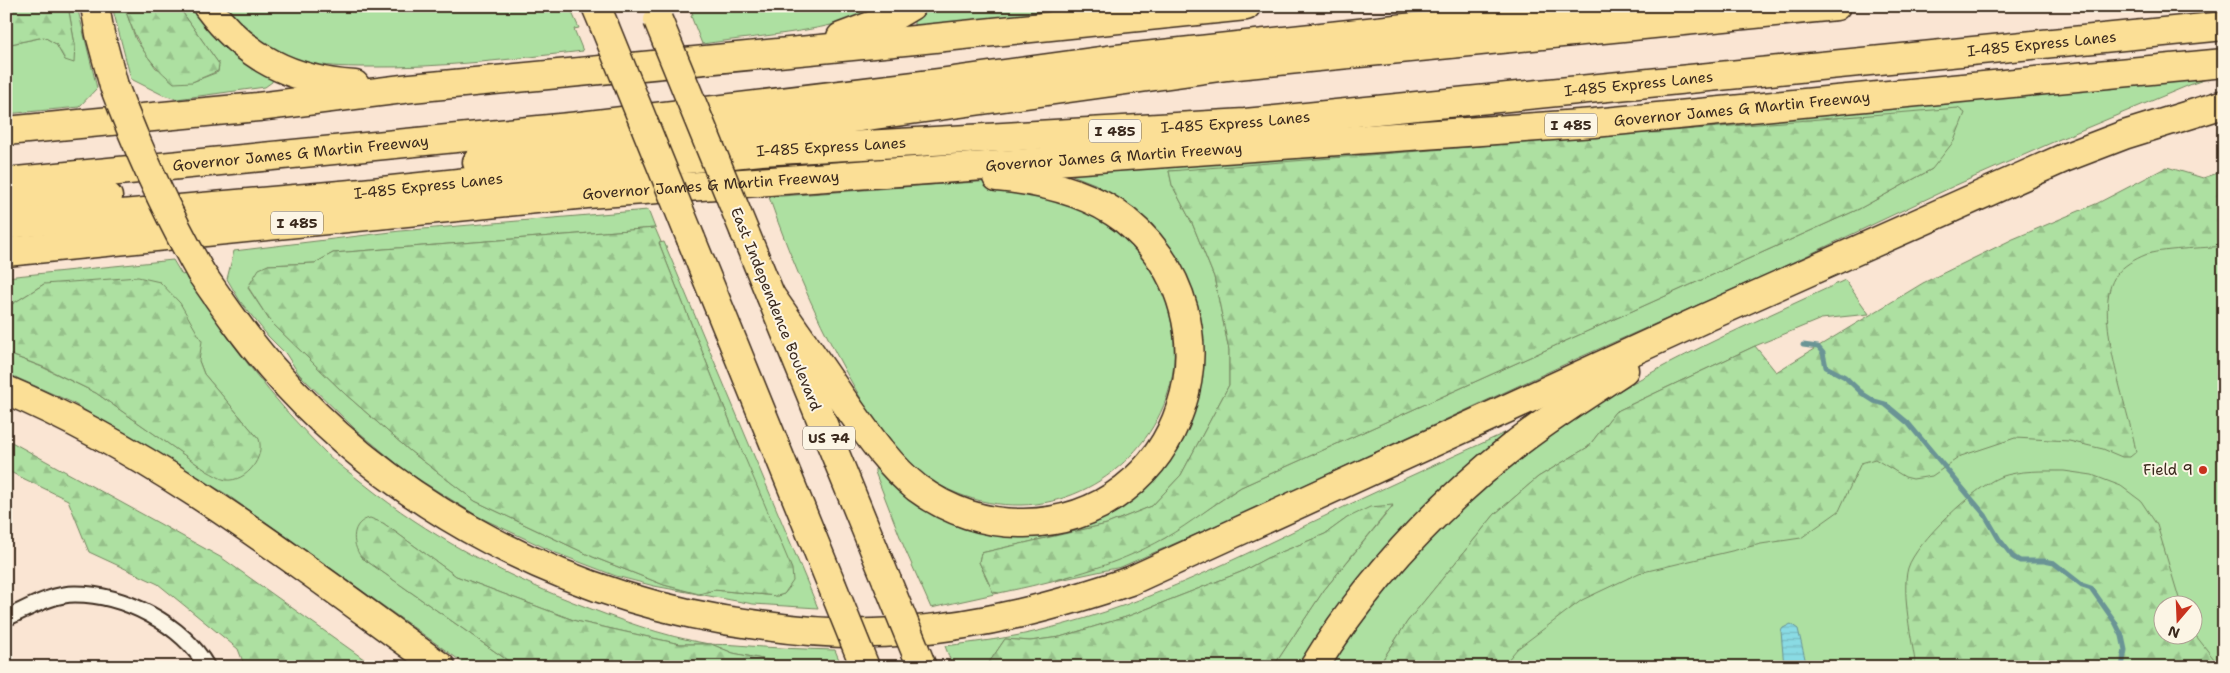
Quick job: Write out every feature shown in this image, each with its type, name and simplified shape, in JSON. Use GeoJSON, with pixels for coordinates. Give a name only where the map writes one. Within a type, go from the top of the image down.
{"type":"FeatureCollection","features":[{"type":"Feature","properties":{"kind":"highway"},"geometry":{"type":"LineString","coordinates":[[95,6],[100,34],[114,86],[152,182],[175,228],[201,273],[234,322],[272,368],[313,411],[358,451],[397,482],[453,520],[505,548],[612,593],[671,610],[728,622],[786,629],[845,632],[905,632],[963,625],[1020,615],[1130,581],[1706,318],[2064,158],[2124,135],[2224,104]]}},
{"type":"Feature","properties":{"kind":"highway"},"geometry":{"type":"LineString","coordinates":[[207,6],[219,23],[239,42],[267,62],[285,70],[324,82],[411,88]]}},
{"type":"Feature","properties":{"kind":"highway"},"geometry":{"type":"LineString","coordinates":[[792,51],[867,28],[911,6]]}},
{"type":"Feature","properties":{"kind":"highway"},"geometry":{"type":"LineString","coordinates":[[6,131],[258,106],[411,88],[1246,6]]}},
{"type":"Feature","properties":{"kind":"highway","name":"Governor James G Martin Freeway"},"geometry":{"type":"LineString","coordinates":[[6,182],[580,126],[930,84],[1107,60],[1609,6]]}},
{"type":"Feature","properties":{"kind":"highway","name":"I-485 Express Lanes"},"geometry":{"type":"LineString","coordinates":[[6,204],[185,192],[375,173],[751,132],[1227,66],[1836,6]]}},
{"type":"Feature","properties":{"kind":"highway","name":"East Independence Boulevard"},"geometry":{"type":"LineString","coordinates":[[656,11],[922,667]]}},
{"type":"Feature","properties":{"kind":"highway"},"geometry":{"type":"LineString","coordinates":[[600,16],[865,667]]}},
{"type":"Feature","properties":{"kind":"highway","name":"I-485 Express Lanes"},"geometry":{"type":"LineString","coordinates":[[6,224],[363,193],[761,151],[1245,123],[2224,26]]}},
{"type":"Feature","properties":{"kind":"highway","name":"Governor James G Martin Freeway"},"geometry":{"type":"LineString","coordinates":[[6,252],[588,194],[1594,123],[2224,63]]}},
{"type":"Feature","properties":{"kind":"highway"},"geometry":{"type":"LineString","coordinates":[[770,296],[872,440],[902,475],[935,500],[966,514],[992,521],[1034,523],[1074,515],[1111,498],[1127,486],[1143,472],[1167,440],[1177,422],[1188,382],[1190,342],[1187,321],[1175,282],[1165,265],[1148,243],[1124,219],[1106,208],[1067,190],[1021,179],[918,171]]}},
{"type":"Feature","properties":{"kind":"highway"},"geometry":{"type":"LineString","coordinates":[[1314,667],[1356,606],[1390,562],[1430,519],[1470,482],[1512,447],[1558,413],[1706,318]]}},
{"type":"Feature","properties":{"kind":"highway"},"geometry":{"type":"LineString","coordinates":[[6,390],[71,420],[186,488],[243,525],[441,667]]}},
{"type":"Feature","properties":{"kind":"street"},"geometry":{"type":"LineString","coordinates":[[6,618],[41,602],[73,594],[102,597],[132,606],[173,628],[199,652],[207,667]]}},
{"type":"Feature","properties":{"kind":"green space"},"geometry":{"type":"Polygon","coordinates":[[[6,6],[68,6],[75,45],[74,63],[65,60],[56,44],[44,37],[6,45],[6,6]]]}},
{"type":"Feature","properties":{"kind":"green space"},"geometry":{"type":"Polygon","coordinates":[[[68,6],[77,6],[97,88],[79,107],[6,114],[6,45],[44,37],[56,44],[65,60],[75,45],[68,6]]]}},
{"type":"Feature","properties":{"kind":"green space"},"geometry":{"type":"Polygon","coordinates":[[[112,6],[124,6],[136,40],[156,68],[192,82],[218,72],[219,64],[178,6],[198,6],[273,77],[272,82],[265,87],[177,99],[163,95],[131,79],[112,6]]]}},
{"type":"Feature","properties":{"kind":"green space"},"geometry":{"type":"Polygon","coordinates":[[[124,6],[178,6],[219,64],[218,71],[192,82],[174,83],[148,57],[133,30],[124,6]]]}},
{"type":"Feature","properties":{"kind":"green space"},"geometry":{"type":"Polygon","coordinates":[[[225,6],[569,6],[579,28],[574,29],[583,51],[423,66],[328,66],[297,60],[278,52],[253,35],[225,6]]]}},
{"type":"Feature","properties":{"kind":"green space"},"geometry":{"type":"Polygon","coordinates":[[[689,6],[891,6],[844,22],[821,27],[702,44],[689,6]]]}},
{"type":"Feature","properties":{"kind":"green space"},"geometry":{"type":"Polygon","coordinates":[[[934,6],[1113,6],[914,26],[914,20],[934,6]]]}},
{"type":"Feature","properties":{"kind":"green space"},"geometry":{"type":"Polygon","coordinates":[[[2224,49],[2224,73],[2192,84],[2060,139],[1954,186],[1770,273],[1576,359],[1240,515],[1121,567],[1055,581],[1115,561],[1165,538],[1241,487],[1859,209],[1932,169],[1169,171],[1172,185],[1192,223],[1214,277],[1229,350],[1229,385],[1181,475],[1152,506],[1107,524],[981,553],[979,562],[993,592],[999,593],[931,608],[904,547],[875,472],[875,469],[878,467],[920,500],[1071,519],[1176,432],[1181,270],[1153,225],[1125,203],[1095,184],[1062,171],[2224,49]]]}},
{"type":"Feature","properties":{"kind":"green space"},"geometry":{"type":"Polygon","coordinates":[[[1958,108],[1965,113],[1954,141],[1932,169],[1859,209],[1241,487],[1175,532],[1126,557],[1063,578],[999,593],[993,592],[979,562],[981,553],[1107,524],[1152,506],[1181,475],[1229,385],[1229,350],[1214,277],[1192,223],[1172,185],[1169,171],[1958,108]]]}},
{"type":"Feature","properties":{"kind":"green space"},"geometry":{"type":"Polygon","coordinates":[[[2167,167],[2203,178],[2224,171],[2224,246],[2151,253],[2130,263],[2117,274],[2110,290],[2107,311],[2114,361],[2136,452],[2130,457],[2122,457],[2103,449],[2069,441],[2015,438],[1961,456],[1932,476],[1913,479],[1905,477],[1875,459],[1861,463],[1839,511],[1801,538],[1761,544],[1639,573],[1582,600],[1517,649],[1502,667],[1378,667],[1407,622],[1495,514],[1538,477],[1588,447],[1615,412],[1755,346],[1776,372],[1923,283],[2013,239],[2098,203],[2167,167]]]}},
{"type":"Feature","properties":{"kind":"green space"},"geometry":{"type":"Polygon","coordinates":[[[2224,171],[2224,667],[1416,667],[2224,171]]]}},
{"type":"Feature","properties":{"kind":"green space"},"geometry":{"type":"Polygon","coordinates":[[[1000,182],[1012,184],[1089,210],[1101,216],[1139,250],[1159,282],[1171,320],[1174,345],[1172,376],[1164,405],[1149,432],[1130,456],[1107,476],[1080,491],[1051,501],[1021,505],[1005,505],[972,499],[942,487],[914,468],[902,457],[874,421],[846,373],[821,324],[799,274],[769,197],[957,183],[1000,182]]]}},
{"type":"Feature","properties":{"kind":"green space"},"geometry":{"type":"Polygon","coordinates":[[[648,210],[655,228],[333,253],[315,263],[268,265],[248,288],[270,321],[344,393],[410,451],[475,501],[593,557],[664,585],[698,594],[654,586],[616,576],[556,553],[479,517],[407,472],[355,429],[299,374],[286,354],[268,336],[240,301],[227,279],[234,251],[400,231],[648,210]]]}},
{"type":"Feature","properties":{"kind":"green space"},"geometry":{"type":"Polygon","coordinates":[[[655,228],[661,242],[659,243],[737,439],[792,569],[793,581],[784,594],[777,596],[714,590],[699,594],[664,585],[593,557],[475,501],[410,451],[344,393],[270,321],[248,287],[259,269],[268,265],[315,263],[333,253],[655,228]]]}},
{"type":"Feature","properties":{"kind":"green space"},"geometry":{"type":"Polygon","coordinates":[[[664,242],[818,608],[753,604],[698,594],[714,590],[777,596],[784,594],[790,587],[737,439],[659,243],[664,242]]]}},
{"type":"Feature","properties":{"kind":"green space"},"geometry":{"type":"Polygon","coordinates":[[[173,260],[182,275],[185,274],[251,368],[307,433],[340,466],[413,520],[490,565],[545,590],[640,626],[691,641],[709,644],[680,644],[576,621],[456,576],[383,523],[361,557],[517,667],[469,667],[226,494],[71,402],[6,373],[6,353],[42,367],[96,393],[207,471],[259,439],[204,374],[199,361],[44,284],[6,308],[6,277],[173,260]]]}},
{"type":"Feature","properties":{"kind":"green space"},"geometry":{"type":"Polygon","coordinates":[[[138,277],[160,282],[180,303],[202,341],[199,361],[204,374],[259,439],[260,446],[257,460],[253,467],[241,477],[234,480],[221,479],[96,393],[43,367],[6,353],[6,308],[44,284],[138,277]]]}},
{"type":"Feature","properties":{"kind":"green space"},"geometry":{"type":"Polygon","coordinates":[[[1845,280],[1869,314],[1821,319],[1755,346],[1615,412],[1588,447],[1538,477],[1495,514],[1407,622],[1378,667],[1331,667],[1355,632],[1408,565],[1467,504],[1532,449],[1599,403],[1668,364],[1738,329],[1845,280]]]}},
{"type":"Feature","properties":{"kind":"green space"},"geometry":{"type":"Polygon","coordinates":[[[1511,430],[1459,473],[1410,523],[1371,569],[1300,667],[1273,667],[1324,590],[1393,506],[1347,518],[1325,534],[1267,558],[1241,572],[1126,617],[1060,637],[1030,641],[1005,639],[986,667],[953,667],[945,646],[1030,633],[1084,619],[1125,605],[1206,572],[1511,430]]]}},
{"type":"Feature","properties":{"kind":"green space"},"geometry":{"type":"Polygon","coordinates":[[[6,439],[222,558],[375,667],[245,667],[238,649],[158,584],[89,552],[68,500],[6,470],[6,439]]]}},
{"type":"Feature","properties":{"kind":"green space"},"geometry":{"type":"Polygon","coordinates":[[[2040,471],[2064,471],[2092,475],[2121,486],[2141,501],[2157,525],[2178,596],[2152,596],[2152,646],[2202,646],[2202,644],[2214,659],[2224,667],[1916,667],[1906,603],[1906,578],[1913,557],[1922,544],[1948,516],[1989,483],[2008,475],[2040,471]]]}},
{"type":"Feature","properties":{"kind":"green space"},"geometry":{"type":"Polygon","coordinates":[[[1393,505],[1324,590],[1273,667],[986,667],[1005,639],[1030,641],[1060,637],[1126,617],[1241,572],[1267,558],[1325,534],[1347,518],[1370,507],[1393,505]]]}},
{"type":"Feature","properties":{"kind":"green space"},"geometry":{"type":"Polygon","coordinates":[[[370,518],[383,523],[456,576],[576,621],[680,644],[711,644],[733,653],[801,667],[517,667],[361,557],[354,540],[356,528],[364,520],[370,518]]]}},
{"type":"Feature","properties":{"kind":"green space"},"geometry":{"type":"Polygon","coordinates":[[[712,644],[835,650],[842,667],[801,667],[733,653],[712,644]]]}},
{"type":"Feature","properties":{"kind":"water"},"geometry":{"type":"Polygon","coordinates":[[[1791,624],[1798,629],[1807,667],[1784,667],[1781,631],[1791,624]]]}},
{"type":"Feature","properties":{"kind":"waterway"},"geometry":{"type":"LineString","coordinates":[[1803,345],[1818,347],[1823,353],[1826,367],[1845,377],[1863,394],[1874,401],[1885,404],[1908,423],[1985,515],[1999,539],[2013,557],[2020,561],[2054,563],[2082,585],[2091,588],[2115,622],[2122,636],[2125,650],[2122,667]]}},
{"type":"Feature","properties":{"kind":"place","name":"Field 9"},"geometry":{"type":"Point","coordinates":[2203,470]}}]}
